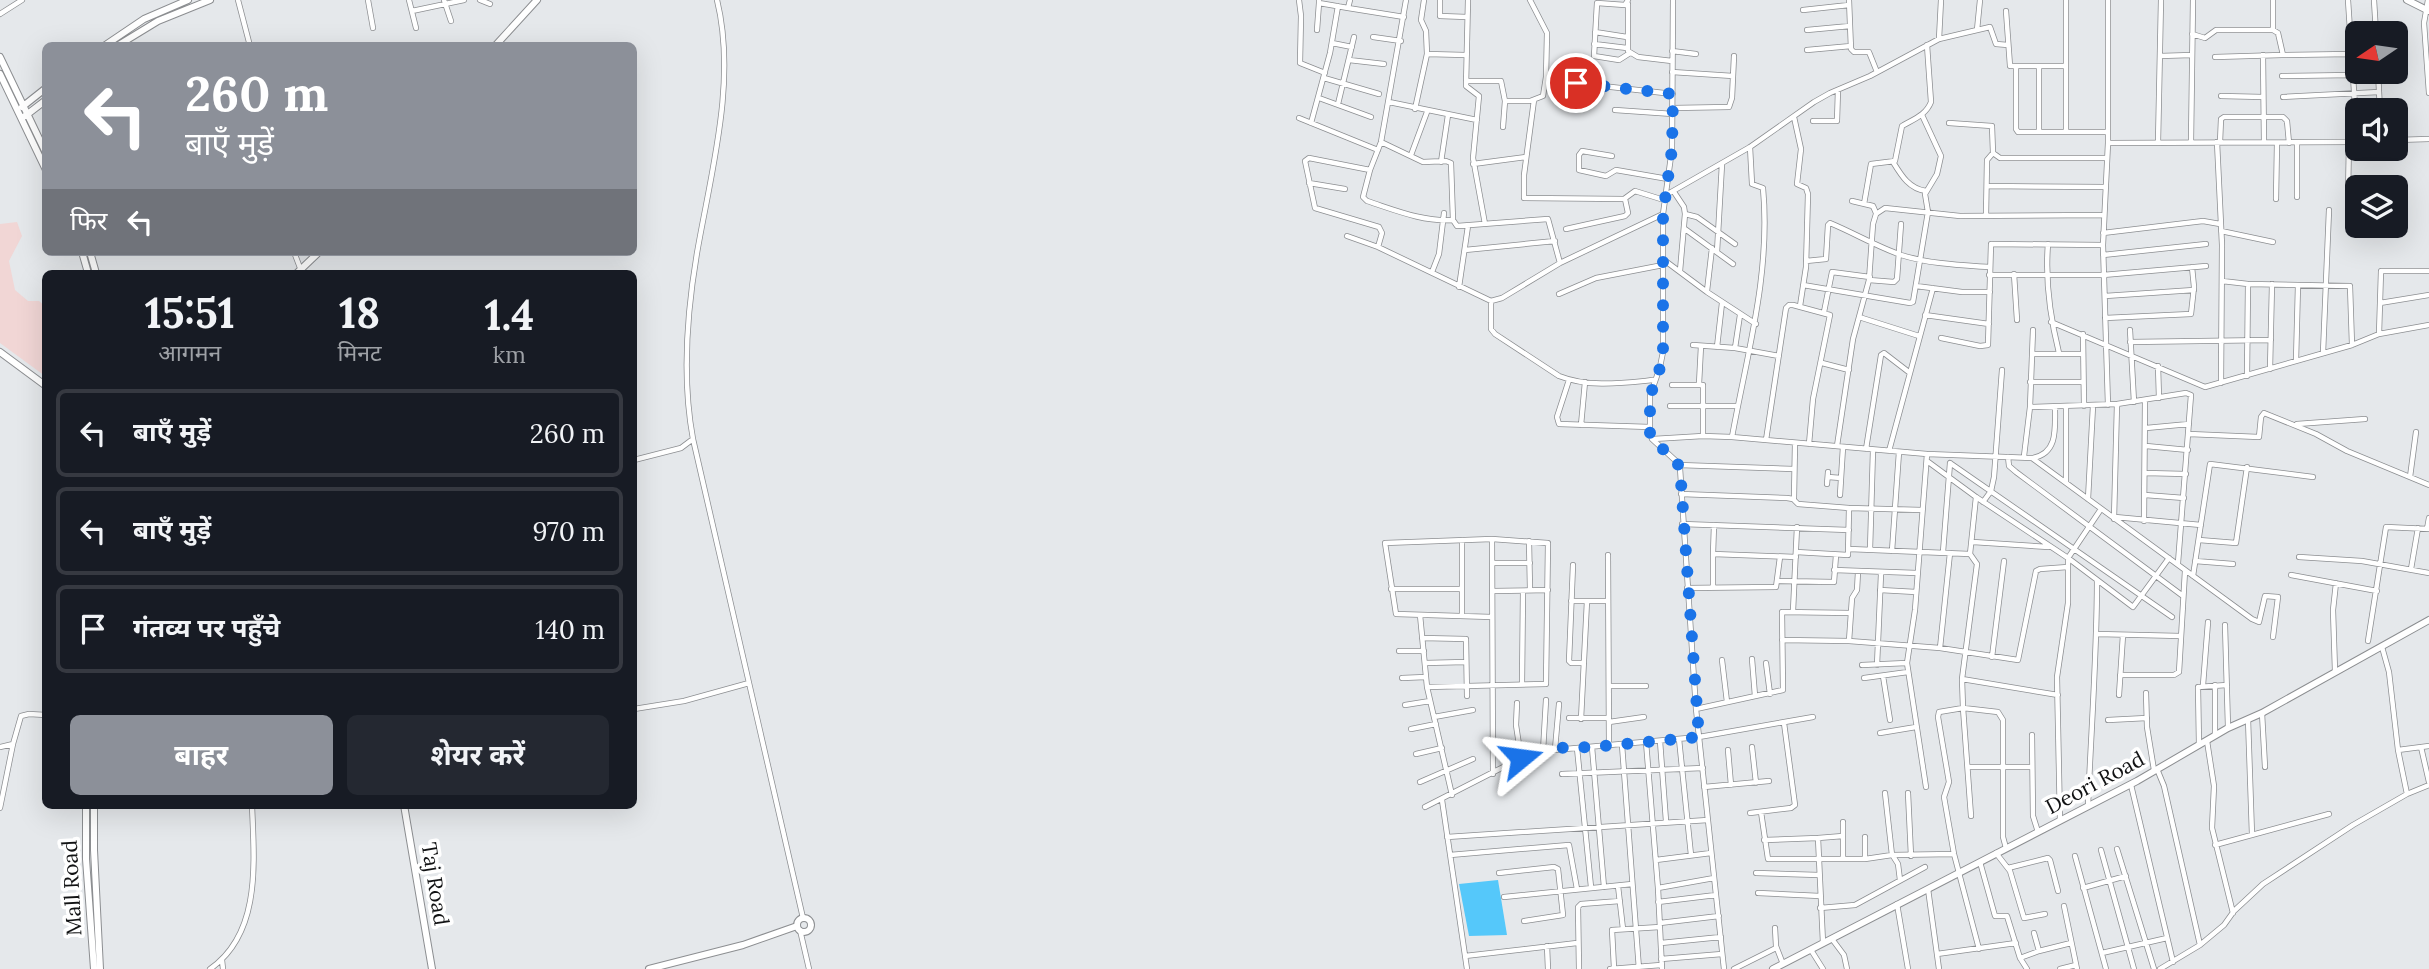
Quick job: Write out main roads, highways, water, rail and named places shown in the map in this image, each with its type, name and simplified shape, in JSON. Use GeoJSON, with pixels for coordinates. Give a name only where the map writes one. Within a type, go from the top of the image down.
{"type":"FeatureCollection","features":[{"type":"Feature","properties":{"kind":"water"},"geometry":{"type":"Polygon","coordinates":[[[1498,880],[1507,935],[1469,936],[1459,884],[1498,880]]]}}]}
